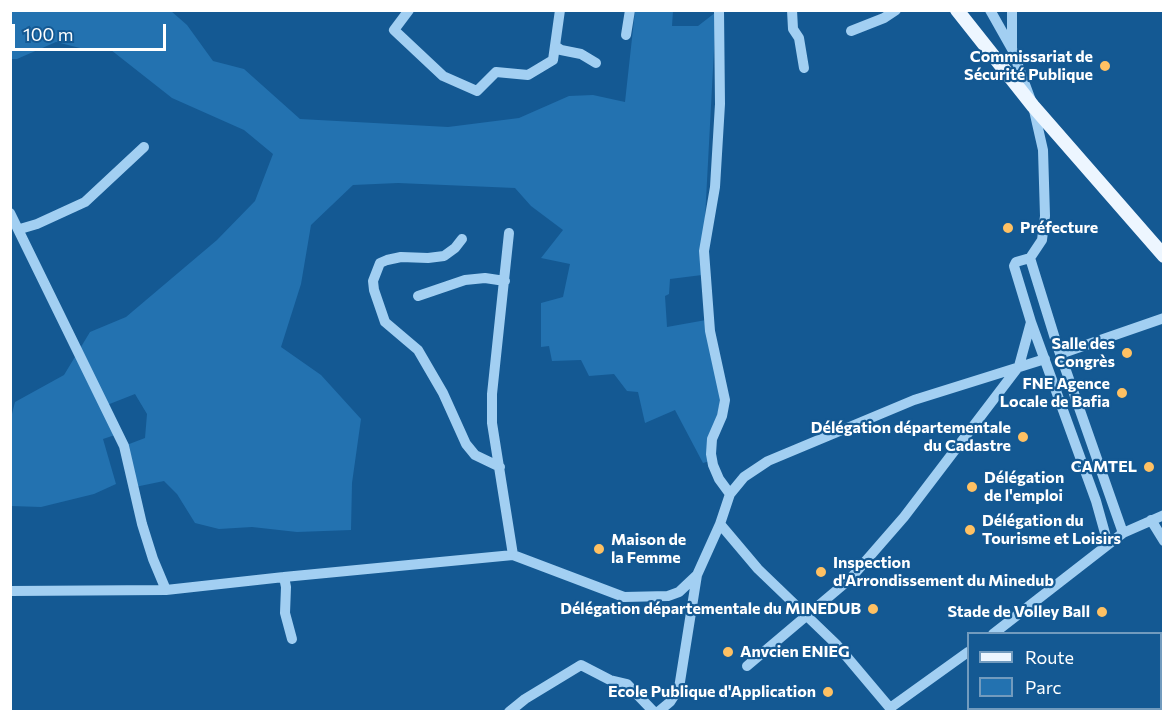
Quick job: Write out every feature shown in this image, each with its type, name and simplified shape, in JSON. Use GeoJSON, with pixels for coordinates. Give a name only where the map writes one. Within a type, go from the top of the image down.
{"type":"FeatureCollection","features":[{"type":"Feature","properties":{"kind":"main road"},"geometry":{"type":"LineString","coordinates":[[957,10],[1033,106],[1164,256]]}},
{"type":"Feature","properties":{"kind":"street"},"geometry":{"type":"LineString","coordinates":[[409,10],[394,30],[443,76],[477,91],[496,72],[528,75],[553,60],[560,10]]}},
{"type":"Feature","properties":{"kind":"street"},"geometry":{"type":"LineString","coordinates":[[626,35],[630,10]]}},
{"type":"Feature","properties":{"kind":"street"},"geometry":{"type":"LineString","coordinates":[[719,10],[720,104],[715,187],[704,251],[710,331],[724,400],[722,416],[712,439],[711,454],[719,479],[730,494]]}},
{"type":"Feature","properties":{"kind":"street"},"geometry":{"type":"LineString","coordinates":[[792,10],[793,28],[799,38],[804,68]]}},
{"type":"Feature","properties":{"kind":"street"},"geometry":{"type":"LineString","coordinates":[[851,31],[884,18],[896,10]]}},
{"type":"Feature","properties":{"kind":"street"},"geometry":{"type":"LineString","coordinates":[[990,10],[1012,49],[1033,106],[1042,150],[1045,216],[1042,240],[1030,258],[1016,262],[1014,266],[1031,322],[1096,501],[1108,544]]}},
{"type":"Feature","properties":{"kind":"street"},"geometry":{"type":"LineString","coordinates":[[1012,49],[1013,16],[1023,10]]}},
{"type":"Feature","properties":{"kind":"street"},"geometry":{"type":"LineString","coordinates":[[555,46],[561,50],[581,54],[596,63]]}},
{"type":"Feature","properties":{"kind":"street"},"geometry":{"type":"LineString","coordinates":[[20,229],[37,224],[85,202],[144,147]]}},
{"type":"Feature","properties":{"kind":"street"},"geometry":{"type":"LineString","coordinates":[[10,213],[20,229],[124,446],[142,524],[166,590]]}},
{"type":"Feature","properties":{"kind":"street"},"geometry":{"type":"LineString","coordinates":[[509,233],[492,394],[492,423],[513,555]]}},
{"type":"Feature","properties":{"kind":"street"},"geometry":{"type":"LineString","coordinates":[[462,239],[444,256],[401,257],[380,263],[373,281],[374,290],[385,322],[418,350],[446,399],[466,444],[475,455],[500,467]]}},
{"type":"Feature","properties":{"kind":"street"},"geometry":{"type":"LineString","coordinates":[[1030,258],[1123,533]]}},
{"type":"Feature","properties":{"kind":"street"},"geometry":{"type":"LineString","coordinates":[[418,296],[465,279],[484,278],[505,281]]}},
{"type":"Feature","properties":{"kind":"street"},"geometry":{"type":"LineString","coordinates":[[509,711],[581,665],[610,680],[627,684],[656,711],[670,702],[679,688],[697,575],[720,524],[730,494],[744,477],[768,460],[914,400],[1019,366],[1043,354],[1164,318]]}},
{"type":"Feature","properties":{"kind":"street"},"geometry":{"type":"LineString","coordinates":[[747,666],[850,579],[882,544],[1019,366],[1031,322]]}},
{"type":"Feature","properties":{"kind":"street"},"geometry":{"type":"LineString","coordinates":[[994,632],[1123,533],[1164,515]]}},
{"type":"Feature","properties":{"kind":"street"},"geometry":{"type":"LineString","coordinates":[[1151,520],[1164,541]]}},
{"type":"Feature","properties":{"kind":"street"},"geometry":{"type":"LineString","coordinates":[[720,524],[758,569],[836,644],[890,710],[967,653]]}},
{"type":"Feature","properties":{"kind":"street"},"geometry":{"type":"LineString","coordinates":[[10,591],[166,590],[513,555],[624,597],[668,596],[679,592],[697,575]]}},
{"type":"Feature","properties":{"kind":"street"},"geometry":{"type":"LineString","coordinates":[[284,577],[285,613],[292,639]]}},
{"type":"Feature","properties":{"kind":"green space"},"geometry":{"type":"Polygon","coordinates":[[[11,11],[171,11],[187,25],[213,61],[244,69],[300,119],[448,127],[519,118],[569,96],[593,95],[625,102],[635,11],[673,11],[672,26],[698,26],[716,12],[702,275],[670,279],[669,294],[665,296],[667,327],[706,320],[721,393],[710,461],[703,463],[675,410],[645,423],[638,392],[627,391],[614,374],[589,376],[581,360],[552,361],[549,346],[541,347],[541,303],[563,297],[570,264],[541,258],[563,230],[531,206],[515,188],[398,183],[353,185],[311,225],[301,284],[281,347],[321,375],[361,419],[352,483],[351,530],[297,532],[252,527],[219,529],[195,523],[177,494],[164,481],[135,487],[124,446],[145,438],[147,414],[135,394],[107,405],[115,435],[103,439],[116,484],[94,494],[41,507],[11,506],[10,422],[15,402],[64,375],[90,332],[126,317],[217,240],[255,201],[273,154],[244,130],[172,98],[111,50],[80,48],[56,42],[17,59],[11,59],[11,11]]]}},
{"type":"Feature","properties":{"kind":"green space"},"geometry":{"type":"Polygon","coordinates":[[[1162,633],[1163,711],[1109,711],[1162,710],[1162,633]]]}},
{"type":"Feature","properties":{"kind":"place","name":"Commissariat de Sécurité Publique"},"geometry":{"type":"Point","coordinates":[1105,66]}},
{"type":"Feature","properties":{"kind":"place","name":"Préfecture"},"geometry":{"type":"Point","coordinates":[1008,228]}},
{"type":"Feature","properties":{"kind":"place","name":"Salle des Congrès"},"geometry":{"type":"Point","coordinates":[1127,353]}},
{"type":"Feature","properties":{"kind":"place","name":"FNE Agence Locale de Bafia"},"geometry":{"type":"Point","coordinates":[1122,393]}},
{"type":"Feature","properties":{"kind":"place","name":"Délégation départementale du Cadastre"},"geometry":{"type":"Point","coordinates":[1023,437]}},
{"type":"Feature","properties":{"kind":"place","name":"CAMTEL"},"geometry":{"type":"Point","coordinates":[1149,467]}},
{"type":"Feature","properties":{"kind":"place","name":"Délégation de l'emploi"},"geometry":{"type":"Point","coordinates":[972,487]}},
{"type":"Feature","properties":{"kind":"place","name":"Délégation du Tourisme et Loisirs"},"geometry":{"type":"Point","coordinates":[970,530]}},
{"type":"Feature","properties":{"kind":"place","name":"Maison de la Femme"},"geometry":{"type":"Point","coordinates":[599,549]}},
{"type":"Feature","properties":{"kind":"place","name":"Inspection d'Arrondissement du Minedub"},"geometry":{"type":"Point","coordinates":[821,572]}},
{"type":"Feature","properties":{"kind":"place","name":"Délégation départementale du MINEDUB"},"geometry":{"type":"Point","coordinates":[873,609]}},
{"type":"Feature","properties":{"kind":"place","name":"Stade de Volley Ball"},"geometry":{"type":"Point","coordinates":[1102,612]}},
{"type":"Feature","properties":{"kind":"place","name":"Anvcien ENIEG"},"geometry":{"type":"Point","coordinates":[728,652]}},
{"type":"Feature","properties":{"kind":"place","name":"Ecole Publique d'Application"},"geometry":{"type":"Point","coordinates":[828,692]}}]}
